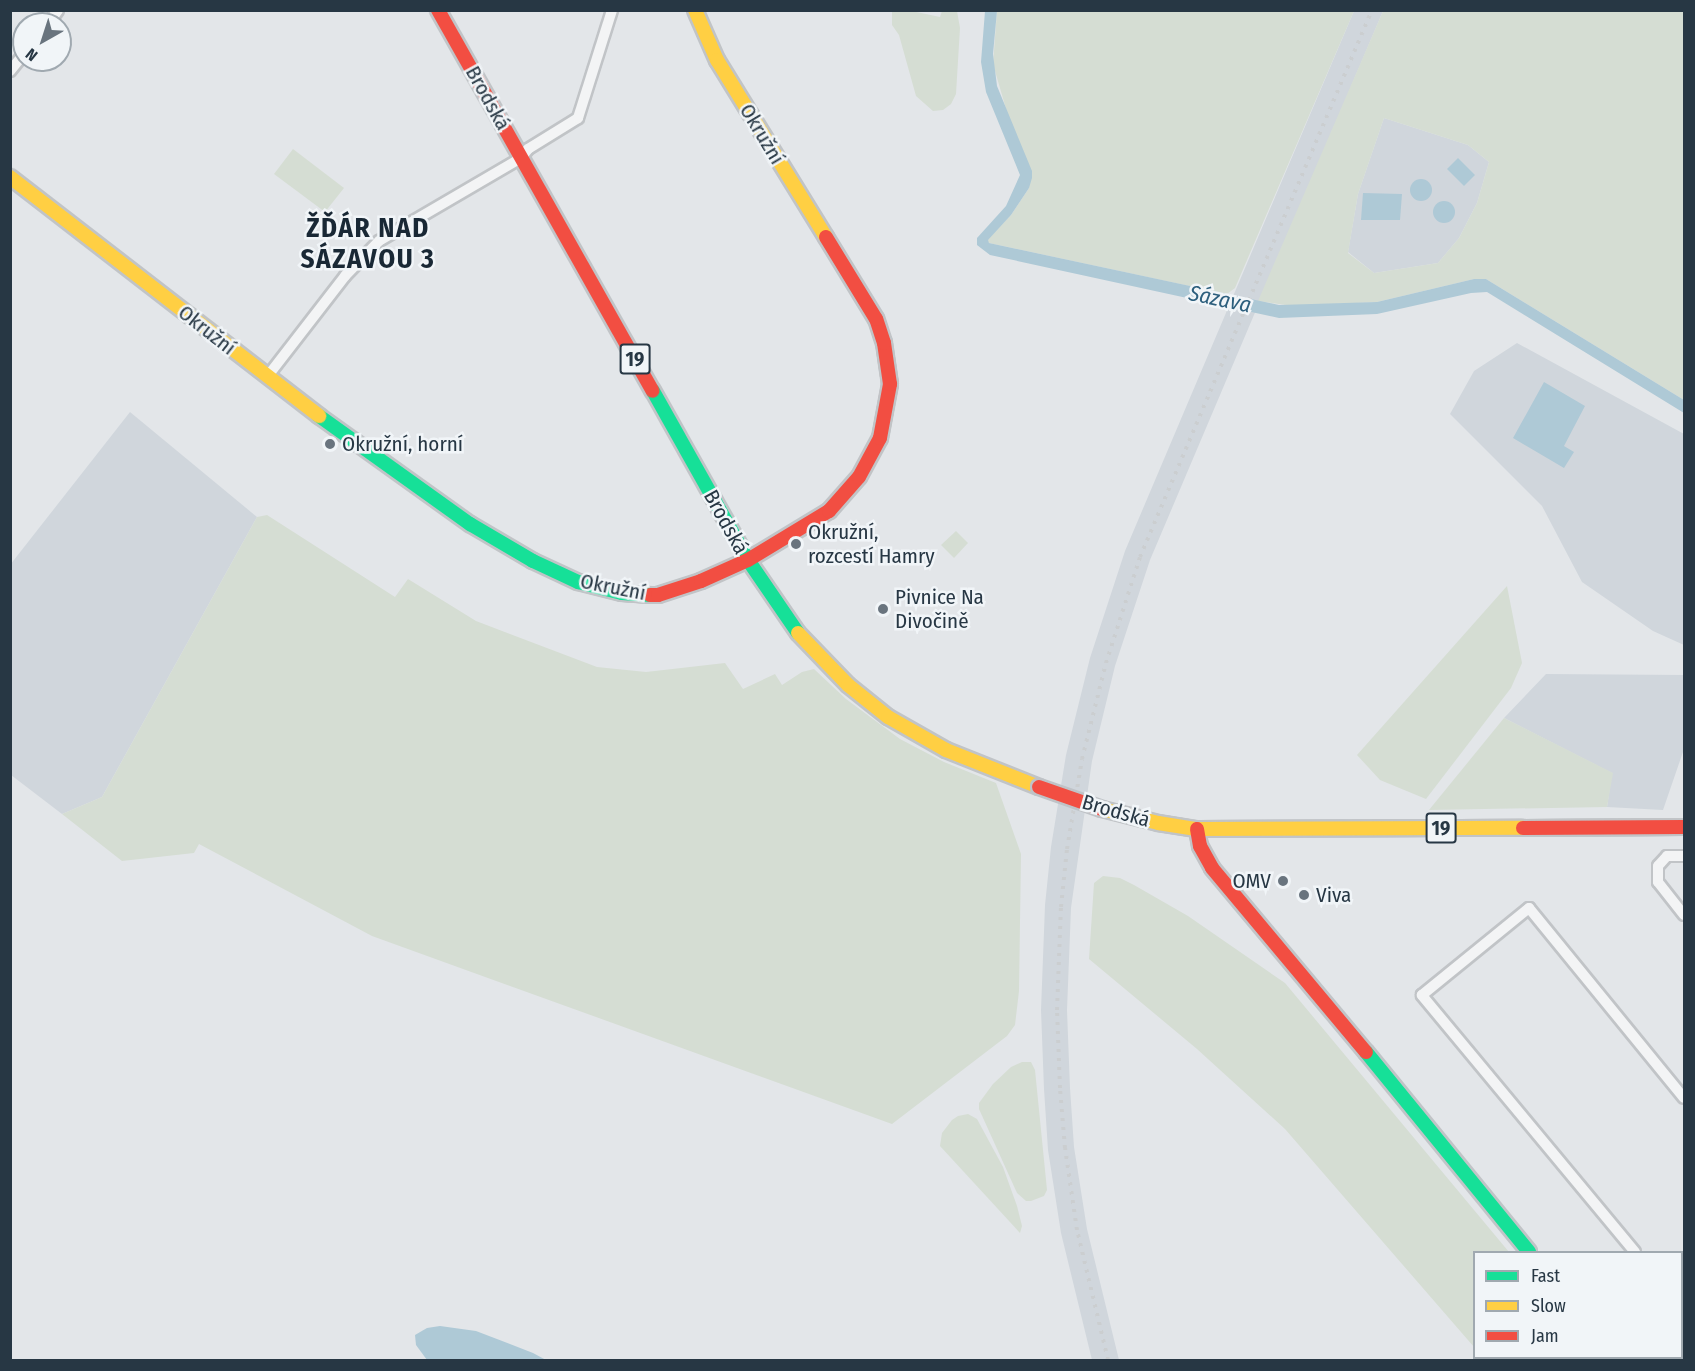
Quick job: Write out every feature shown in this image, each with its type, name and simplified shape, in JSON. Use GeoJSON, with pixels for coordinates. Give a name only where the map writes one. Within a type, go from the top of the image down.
{"type":"FeatureCollection","features":[{"type":"Feature","properties":{"kind":"street","name":"Brodská"},"geometry":{"type":"LineString","coordinates":[[438,10],[748,560],[781,612],[812,651],[870,703],[946,750],[1102,809],[1158,823],[1197,829]]}},
{"type":"Feature","properties":{"kind":"street"},"geometry":{"type":"LineString","coordinates":[[267,376],[345,276],[379,241],[521,158],[528,149],[578,118],[612,10]]}},
{"type":"Feature","properties":{"kind":"street","name":"Okružní"},"geometry":{"type":"LineString","coordinates":[[10,177],[267,376],[434,500],[533,561],[599,589],[658,595],[692,584],[748,560],[829,511],[859,477],[880,438],[890,384],[889,365],[876,319],[723,69],[694,10]]}},
{"type":"Feature","properties":{"kind":"street","name":"19"},"geometry":{"type":"LineString","coordinates":[[1197,829],[1684,827]]}},
{"type":"Feature","properties":{"kind":"street"},"geometry":{"type":"LineString","coordinates":[[1197,829],[1200,846],[1212,868],[1247,907],[1528,1251]]}},
{"type":"Feature","properties":{"kind":"street"},"geometry":{"type":"LineString","coordinates":[[1684,856],[1667,856],[1658,866],[1658,882],[1684,915]]}},
{"type":"Feature","properties":{"kind":"street"},"geometry":{"type":"LineString","coordinates":[[1634,1251],[1422,996],[1529,908],[1684,1098]]}},
{"type":"Feature","properties":{"kind":"shaded area"},"geometry":{"type":"Polygon","coordinates":[[[907,10],[940,17],[942,11],[957,11],[960,28],[956,94],[951,104],[943,110],[933,111],[916,96],[899,35],[892,25],[892,11],[907,10]]]}},
{"type":"Feature","properties":{"kind":"shaded area"},"geometry":{"type":"Polygon","coordinates":[[[997,11],[1354,11],[1235,288],[1227,294],[989,243],[987,240],[1011,215],[1029,188],[993,64],[997,11]]]}},
{"type":"Feature","properties":{"kind":"shaded area"},"geometry":{"type":"Polygon","coordinates":[[[1354,11],[1383,11],[1150,560],[1115,666],[1092,761],[1071,908],[1067,1010],[1070,1088],[1074,1147],[1087,1229],[1119,1360],[1092,1360],[1061,1233],[1048,1150],[1044,1089],[1041,1010],[1045,905],[1051,847],[1066,755],[1090,658],[1125,551],[1354,11]]]}},
{"type":"Feature","properties":{"kind":"shaded area"},"geometry":{"type":"Polygon","coordinates":[[[1383,11],[1684,11],[1684,400],[1486,279],[1474,279],[1377,302],[1293,306],[1258,301],[1383,11]],[[1384,118],[1358,194],[1348,253],[1374,273],[1438,263],[1459,238],[1477,203],[1489,162],[1468,145],[1384,118]]]}},
{"type":"Feature","properties":{"kind":"shaded area"},"geometry":{"type":"Polygon","coordinates":[[[1384,118],[1468,145],[1489,162],[1477,203],[1459,238],[1438,263],[1374,273],[1348,252],[1358,194],[1384,118]]]}},
{"type":"Feature","properties":{"kind":"shaded area"},"geometry":{"type":"Polygon","coordinates":[[[293,149],[344,188],[325,212],[274,174],[293,149]]]}},
{"type":"Feature","properties":{"kind":"shaded area"},"geometry":{"type":"Polygon","coordinates":[[[1517,343],[1684,434],[1684,645],[1653,631],[1582,582],[1542,506],[1450,414],[1474,371],[1517,343]]]}},
{"type":"Feature","properties":{"kind":"shaded area"},"geometry":{"type":"Polygon","coordinates":[[[130,412],[257,517],[102,797],[62,814],[11,775],[10,565],[130,412]]]}},
{"type":"Feature","properties":{"kind":"shaded area"},"geometry":{"type":"Polygon","coordinates":[[[267,515],[395,597],[408,579],[476,621],[597,667],[646,672],[725,663],[743,689],[775,674],[782,685],[802,672],[814,669],[846,699],[900,739],[944,762],[996,783],[1021,854],[1019,991],[1015,1025],[1007,1036],[892,1124],[372,936],[199,844],[194,853],[122,861],[62,814],[102,797],[257,517],[267,515]]]}},
{"type":"Feature","properties":{"kind":"shaded area"},"geometry":{"type":"Polygon","coordinates":[[[956,531],[968,543],[954,558],[941,545],[956,531]]]}},
{"type":"Feature","properties":{"kind":"shaded area"},"geometry":{"type":"Polygon","coordinates":[[[1507,586],[1522,663],[1511,688],[1426,799],[1380,780],[1357,755],[1507,586]]]}},
{"type":"Feature","properties":{"kind":"shaded area"},"geometry":{"type":"Polygon","coordinates":[[[1546,674],[1684,675],[1684,749],[1663,810],[1607,807],[1612,773],[1504,718],[1546,674]]]}},
{"type":"Feature","properties":{"kind":"shaded area"},"geometry":{"type":"Polygon","coordinates":[[[1504,718],[1613,773],[1607,807],[1429,810],[1504,718]]]}},
{"type":"Feature","properties":{"kind":"shaded area"},"geometry":{"type":"Polygon","coordinates":[[[1103,876],[1120,878],[1134,885],[1188,916],[1285,983],[1508,1251],[1473,1251],[1473,1346],[1285,1129],[1197,1049],[1089,959],[1094,883],[1103,876]]]}},
{"type":"Feature","properties":{"kind":"shaded area"},"geometry":{"type":"Polygon","coordinates":[[[1022,1062],[1031,1062],[1035,1070],[1047,1190],[1044,1196],[1031,1201],[1026,1201],[1017,1193],[979,1109],[979,1103],[993,1084],[1011,1067],[1022,1062]]]}},
{"type":"Feature","properties":{"kind":"shaded area"},"geometry":{"type":"Polygon","coordinates":[[[968,1114],[977,1119],[1003,1167],[1017,1206],[1022,1226],[1020,1233],[940,1146],[942,1133],[952,1120],[968,1114]]]}},
{"type":"Feature","properties":{"kind":"shaded area"},"geometry":{"type":"Polygon","coordinates":[[[1486,1359],[1597,1360],[1487,1360],[1486,1359]]]}},
{"type":"Feature","properties":{"kind":"water","name":"Sázava"},"geometry":{"type":"Polygon","coordinates":[[[985,11],[997,11],[993,54],[997,86],[1032,171],[1029,188],[1011,215],[988,240],[989,243],[1279,305],[1377,302],[1474,279],[1486,279],[1684,400],[1684,413],[1487,292],[1471,293],[1377,314],[1279,318],[990,255],[977,245],[977,238],[1006,206],[1020,175],[986,92],[981,62],[985,11]]]}},
{"type":"Feature","properties":{"kind":"water"},"geometry":{"type":"Polygon","coordinates":[[[1458,158],[1475,175],[1464,186],[1447,169],[1458,158]]]}},
{"type":"Feature","properties":{"kind":"water"},"geometry":{"type":"Polygon","coordinates":[[[1421,179],[1429,182],[1432,190],[1429,198],[1421,201],[1413,198],[1410,190],[1413,182],[1421,179]]]}},
{"type":"Feature","properties":{"kind":"water"},"geometry":{"type":"Polygon","coordinates":[[[1363,193],[1402,194],[1400,220],[1361,220],[1363,193]]]}},
{"type":"Feature","properties":{"kind":"water"},"geometry":{"type":"Polygon","coordinates":[[[1444,201],[1452,204],[1455,212],[1452,220],[1444,223],[1436,220],[1433,212],[1436,204],[1444,201]]]}},
{"type":"Feature","properties":{"kind":"water"},"geometry":{"type":"Polygon","coordinates":[[[1544,382],[1585,406],[1564,446],[1574,452],[1564,468],[1513,438],[1544,382]]]}},
{"type":"Feature","properties":{"kind":"water"},"geometry":{"type":"Polygon","coordinates":[[[440,1326],[476,1331],[546,1360],[427,1360],[416,1345],[415,1335],[427,1328],[440,1326]]]}},
{"type":"Feature","properties":{"kind":"railway"},"geometry":{"type":"LineString","coordinates":[[1108,1360],[1077,1230],[1065,1148],[1060,1088],[1057,1010],[1061,907],[1067,849],[1082,759],[1106,663],[1140,557],[1372,10]]}},
{"type":"Feature","properties":{"kind":"traffic: fast"},"geometry":{"type":"LineString","coordinates":[[653,391],[748,560],[798,633]]}},
{"type":"Feature","properties":{"kind":"traffic: fast"},"geometry":{"type":"LineString","coordinates":[[319,416],[470,524],[533,561],[578,582],[622,593],[650,595]]}},
{"type":"Feature","properties":{"kind":"traffic: fast"},"geometry":{"type":"LineString","coordinates":[[1366,1052],[1528,1251]]}},
{"type":"Feature","properties":{"kind":"traffic: slow"},"geometry":{"type":"LineString","coordinates":[[695,10],[717,60],[826,237]]}},
{"type":"Feature","properties":{"kind":"traffic: slow"},"geometry":{"type":"LineString","coordinates":[[10,177],[319,416]]}},
{"type":"Feature","properties":{"kind":"traffic: slow"},"geometry":{"type":"LineString","coordinates":[[798,633],[848,685],[888,717],[946,750],[1039,787]]}},
{"type":"Feature","properties":{"kind":"traffic: slow"},"geometry":{"type":"LineString","coordinates":[[1102,809],[1158,823],[1197,829],[1523,828]]}},
{"type":"Feature","properties":{"kind":"traffic: jam"},"geometry":{"type":"LineString","coordinates":[[438,10],[653,391]]}},
{"type":"Feature","properties":{"kind":"traffic: jam"},"geometry":{"type":"LineString","coordinates":[[650,595],[658,595],[701,581],[748,560],[829,511],[859,477],[880,438],[890,384],[884,343],[876,319],[826,237]]}},
{"type":"Feature","properties":{"kind":"traffic: jam"},"geometry":{"type":"LineString","coordinates":[[1039,787],[1102,809]]}},
{"type":"Feature","properties":{"kind":"traffic: jam"},"geometry":{"type":"LineString","coordinates":[[1523,828],[1684,827]]}},
{"type":"Feature","properties":{"kind":"traffic: jam"},"geometry":{"type":"LineString","coordinates":[[1197,829],[1200,846],[1212,868],[1366,1052]]}},
{"type":"Feature","properties":{"kind":"place","name":"Okružní, horní"},"geometry":{"type":"Point","coordinates":[330,444]}},
{"type":"Feature","properties":{"kind":"place","name":"Okružní, rozcestí Hamry"},"geometry":{"type":"Point","coordinates":[796,544]}},
{"type":"Feature","properties":{"kind":"place","name":"Pivnice Na Divočině"},"geometry":{"type":"Point","coordinates":[883,609]}},
{"type":"Feature","properties":{"kind":"place","name":"OMV"},"geometry":{"type":"Point","coordinates":[1283,881]}},
{"type":"Feature","properties":{"kind":"place","name":"Viva"},"geometry":{"type":"Point","coordinates":[1304,895]}},
{"type":"Feature","properties":{"kind":"district","name":"ŽĎÁR NAD SÁZAVOU 3"},"geometry":{"type":"Point","coordinates":[368,244]}}]}
